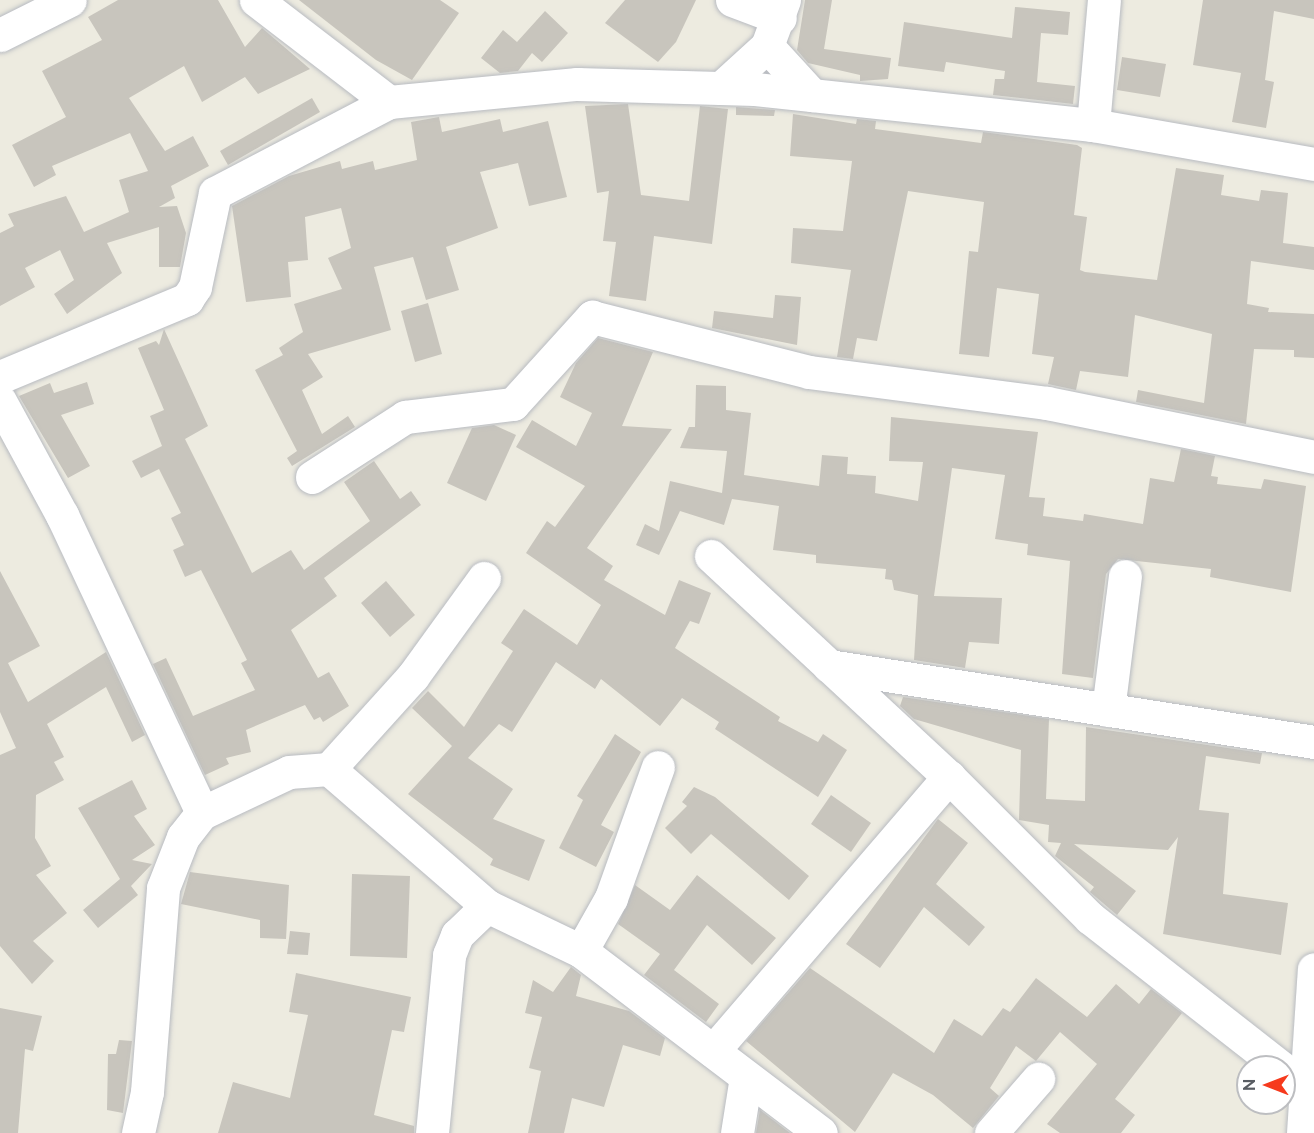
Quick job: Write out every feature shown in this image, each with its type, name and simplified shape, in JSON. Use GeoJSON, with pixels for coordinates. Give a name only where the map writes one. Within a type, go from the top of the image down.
{"type":"FeatureCollection","features":[{"type":"Feature","properties":{"kind":"street"},"geometry":{"type":"LineString","coordinates":[[0,35],[70,0]]}},
{"type":"Feature","properties":{"kind":"street"},"geometry":{"type":"LineString","coordinates":[[256,0],[389,102]]}},
{"type":"Feature","properties":{"kind":"street"},"geometry":{"type":"LineString","coordinates":[[732,0],[777,21],[813,95]]}},
{"type":"Feature","properties":{"kind":"street"},"geometry":{"type":"LineString","coordinates":[[1093,125],[1104,0]]}},
{"type":"Feature","properties":{"kind":"street"},"geometry":{"type":"LineString","coordinates":[[721,88],[777,21]]}},
{"type":"Feature","properties":{"kind":"street"},"geometry":{"type":"LineString","coordinates":[[0,377],[187,299],[195,287],[214,193],[389,102],[577,84],[721,88],[813,95],[1093,125],[1314,164]]}},
{"type":"Feature","properties":{"kind":"street"},"geometry":{"type":"LineString","coordinates":[[312,477],[405,417],[513,404],[591,317],[809,372],[1047,403],[1314,457]]}},
{"type":"Feature","properties":{"kind":"street"},"geometry":{"type":"LineString","coordinates":[[0,401],[62,515],[202,813]]}},
{"type":"Feature","properties":{"kind":"street"},"geometry":{"type":"LineString","coordinates":[[711,556],[949,777],[1090,918],[1267,1055]]}},
{"type":"Feature","properties":{"kind":"street"},"geometry":{"type":"LineString","coordinates":[[1108,710],[1125,576]]}},
{"type":"Feature","properties":{"kind":"street"},"geometry":{"type":"LineString","coordinates":[[138,1133],[147,1092],[163,888],[183,837],[202,813],[289,772],[329,769],[413,676],[484,578]]}},
{"type":"Feature","properties":{"kind":"street"},"geometry":{"type":"LineString","coordinates":[[829,666],[1314,742]]}},
{"type":"Feature","properties":{"kind":"street"},"geometry":{"type":"LineString","coordinates":[[581,951],[611,898],[658,767]]}},
{"type":"Feature","properties":{"kind":"street"},"geometry":{"type":"LineString","coordinates":[[329,769],[487,906],[581,951],[821,1133]]}},
{"type":"Feature","properties":{"kind":"street"},"geometry":{"type":"LineString","coordinates":[[713,1051],[949,777]]}},
{"type":"Feature","properties":{"kind":"street"},"geometry":{"type":"LineString","coordinates":[[432,1133],[448,955],[457,934],[487,906]]}},
{"type":"Feature","properties":{"kind":"street"},"geometry":{"type":"LineString","coordinates":[[1294,1055],[1314,969]]}},
{"type":"Feature","properties":{"kind":"street"},"geometry":{"type":"LineString","coordinates":[[737,1133],[746,1077]]}},
{"type":"Feature","properties":{"kind":"street"},"geometry":{"type":"LineString","coordinates":[[991,1133],[1038,1079]]}},
{"type":"Feature","properties":{"kind":"street"},"geometry":{"type":"LineString","coordinates":[[1296,1101],[1303,1133]]}},
{"type":"Feature","properties":{"kind":"building"},"geometry":{"type":"Polygon","coordinates":[[[118,0],[218,0],[245,47],[262,28],[310,69],[258,94],[245,77],[202,102],[184,66],[129,98],[165,151],[193,136],[209,166],[171,186],[175,198],[159,207],[177,206],[186,233],[180,267],[159,267],[159,227],[107,243],[122,273],[67,314],[54,294],[74,280],[60,250],[25,268],[35,287],[0,306],[0,233],[14,226],[8,214],[66,196],[84,232],[129,212],[119,180],[148,171],[130,133],[52,166],[56,175],[34,187],[12,145],[66,117],[42,71],[102,40],[88,17],[118,0]]]}},
{"type":"Feature","properties":{"kind":"building"},"geometry":{"type":"Polygon","coordinates":[[[299,0],[440,0],[459,13],[412,80],[376,60],[299,0]]]}},
{"type":"Feature","properties":{"kind":"building"},"geometry":{"type":"Polygon","coordinates":[[[625,0],[696,0],[676,42],[658,62],[605,23],[625,0]]]}},
{"type":"Feature","properties":{"kind":"building"},"geometry":{"type":"Polygon","coordinates":[[[805,0],[832,0],[824,49],[891,58],[888,79],[860,81],[860,75],[808,63],[797,50],[805,0]]]}},
{"type":"Feature","properties":{"kind":"building"},"geometry":{"type":"Polygon","coordinates":[[[1203,0],[1314,0],[1314,19],[1274,11],[1265,80],[1274,82],[1266,128],[1232,122],[1241,73],[1193,65],[1203,0]]]}},
{"type":"Feature","properties":{"kind":"building"},"geometry":{"type":"Polygon","coordinates":[[[1015,7],[1070,12],[1068,35],[1041,33],[1037,82],[1075,86],[1073,104],[993,95],[995,79],[1004,79],[1005,71],[946,62],[944,72],[898,66],[904,22],[1012,38],[1015,7]]]}},
{"type":"Feature","properties":{"kind":"building"},"geometry":{"type":"Polygon","coordinates":[[[545,11],[568,33],[542,62],[532,53],[518,71],[500,73],[481,58],[503,30],[517,42],[545,11]]]}},
{"type":"Feature","properties":{"kind":"building"},"geometry":{"type":"Polygon","coordinates":[[[1122,57],[1166,64],[1160,97],[1117,90],[1122,57]]]}},
{"type":"Feature","properties":{"kind":"building"},"geometry":{"type":"Polygon","coordinates":[[[312,98],[320,112],[228,165],[220,151],[312,98]]]}},
{"type":"Feature","properties":{"kind":"building"},"geometry":{"type":"Polygon","coordinates":[[[628,104],[641,195],[689,201],[700,106],[728,109],[712,244],[654,236],[646,301],[609,296],[616,242],[603,241],[609,191],[597,193],[585,106],[628,104]]]}},
{"type":"Feature","properties":{"kind":"building"},"geometry":{"type":"Polygon","coordinates":[[[736,107],[775,110],[774,116],[736,115],[736,107]]]}},
{"type":"Feature","properties":{"kind":"building"},"geometry":{"type":"Polygon","coordinates":[[[793,114],[856,124],[857,119],[876,121],[875,129],[981,143],[983,132],[1077,145],[1082,148],[1074,215],[1087,217],[1080,270],[1085,272],[1157,280],[1176,168],[1224,175],[1221,195],[1259,201],[1261,190],[1288,193],[1283,243],[1314,247],[1314,270],[1251,261],[1247,304],[1269,308],[1268,312],[1314,314],[1314,358],[1294,357],[1294,350],[1254,349],[1246,424],[1136,402],[1138,390],[1204,403],[1212,334],[1135,315],[1128,377],[1080,371],[1076,390],[1048,384],[1054,357],[1032,354],[1039,294],[997,288],[989,357],[959,354],[969,251],[978,252],[984,202],[908,191],[877,341],[857,338],[853,359],[837,357],[851,270],[791,263],[793,228],[843,231],[852,161],[790,156],[793,114]]]}},
{"type":"Feature","properties":{"kind":"building"},"geometry":{"type":"Polygon","coordinates":[[[439,117],[442,132],[500,119],[503,132],[548,121],[567,197],[529,206],[518,163],[480,172],[498,228],[446,247],[459,290],[426,300],[413,257],[374,267],[391,330],[308,354],[323,377],[302,390],[322,434],[348,416],[355,427],[292,466],[287,458],[297,451],[255,370],[283,355],[279,348],[303,332],[294,304],[342,289],[328,258],[351,248],[341,208],[305,217],[308,260],[288,262],[291,297],[246,302],[232,206],[289,176],[340,161],[342,169],[373,161],[375,170],[417,160],[411,122],[439,117]]]}},
{"type":"Feature","properties":{"kind":"building"},"geometry":{"type":"Polygon","coordinates":[[[775,295],[801,297],[797,345],[712,328],[714,311],[773,318],[775,295]]]}},
{"type":"Feature","properties":{"kind":"building"},"geometry":{"type":"Polygon","coordinates":[[[428,303],[442,354],[415,362],[401,311],[428,303]]]}},
{"type":"Feature","properties":{"kind":"building"},"geometry":{"type":"Polygon","coordinates":[[[164,329],[208,426],[185,439],[252,573],[291,550],[304,570],[370,521],[344,482],[374,461],[400,499],[411,491],[421,505],[324,578],[337,596],[291,630],[318,678],[329,672],[349,706],[323,722],[320,717],[314,720],[305,705],[246,730],[251,752],[226,758],[229,764],[205,775],[153,664],[166,658],[193,716],[255,690],[241,663],[247,660],[201,570],[185,577],[173,550],[184,545],[171,518],[181,513],[159,469],[141,478],[132,461],[162,446],[150,416],[164,410],[138,348],[156,341],[159,345],[164,329]]]}},
{"type":"Feature","properties":{"kind":"building"},"geometry":{"type":"Polygon","coordinates":[[[598,338],[653,352],[622,426],[672,429],[587,548],[613,566],[604,580],[665,615],[679,580],[711,593],[699,624],[690,621],[675,648],[780,717],[778,721],[818,742],[823,734],[847,750],[818,797],[715,729],[719,722],[682,698],[660,726],[601,679],[595,689],[556,662],[512,732],[499,724],[468,758],[513,789],[493,819],[545,840],[529,881],[490,865],[493,859],[408,794],[452,746],[412,708],[428,691],[464,727],[513,651],[501,643],[524,609],[577,645],[601,605],[526,553],[547,521],[555,527],[585,486],[516,447],[532,420],[576,446],[592,413],[560,397],[576,363],[598,338]]]}},
{"type":"Feature","properties":{"kind":"building"},"geometry":{"type":"Polygon","coordinates":[[[87,382],[94,404],[61,415],[90,466],[68,478],[19,396],[50,383],[54,393],[87,382]]]}},
{"type":"Feature","properties":{"kind":"building"},"geometry":{"type":"Polygon","coordinates":[[[696,385],[726,386],[726,410],[751,413],[744,475],[819,486],[822,455],[848,457],[847,474],[876,476],[875,493],[918,501],[923,462],[889,461],[891,417],[1038,432],[1029,497],[1045,498],[1043,516],[1083,521],[1084,514],[1143,524],[1150,478],[1174,482],[1181,449],[1215,456],[1211,476],[1218,477],[1217,484],[1261,489],[1264,479],[1306,486],[1291,592],[1210,577],[1211,569],[1118,559],[1106,574],[1093,678],[1062,674],[1070,561],[1027,555],[1028,544],[995,539],[1005,475],[952,468],[934,596],[1002,598],[999,644],[969,642],[965,668],[914,660],[918,595],[894,590],[892,580],[885,579],[886,569],[816,563],[816,555],[773,550],[779,506],[732,499],[724,525],[680,511],[659,555],[636,545],[645,524],[659,531],[670,481],[722,493],[727,451],[680,448],[689,427],[695,427],[696,385]]]}},
{"type":"Feature","properties":{"kind":"building"},"geometry":{"type":"Polygon","coordinates":[[[494,425],[516,435],[486,501],[447,483],[472,428],[494,425]]]}},
{"type":"Feature","properties":{"kind":"building"},"geometry":{"type":"Polygon","coordinates":[[[0,571],[40,646],[8,663],[28,702],[106,652],[145,735],[132,742],[106,687],[47,724],[64,757],[54,762],[64,780],[36,795],[35,838],[51,866],[36,875],[67,913],[33,941],[54,961],[32,984],[0,946],[0,755],[16,748],[0,712],[0,571]]]}},
{"type":"Feature","properties":{"kind":"building"},"geometry":{"type":"Polygon","coordinates":[[[386,581],[415,615],[390,637],[361,603],[386,581]]]}},
{"type":"Feature","properties":{"kind":"building"},"geometry":{"type":"Polygon","coordinates":[[[903,697],[1049,719],[1046,799],[1085,801],[1086,727],[1262,753],[1260,764],[1206,756],[1199,810],[1229,813],[1223,894],[1288,903],[1281,955],[1163,934],[1178,837],[1168,850],[1074,844],[1136,891],[1117,915],[1090,892],[1094,887],[1055,856],[1061,843],[1048,842],[1049,825],[1019,820],[1021,750],[914,719],[900,706],[903,697]]]}},
{"type":"Feature","properties":{"kind":"building"},"geometry":{"type":"Polygon","coordinates":[[[615,734],[641,752],[601,825],[614,832],[596,867],[559,848],[583,800],[577,796],[615,734]]]}},
{"type":"Feature","properties":{"kind":"building"},"geometry":{"type":"Polygon","coordinates":[[[132,780],[147,809],[134,816],[155,845],[132,860],[152,864],[131,886],[138,895],[98,928],[83,910],[120,879],[78,808],[132,780]]]}},
{"type":"Feature","properties":{"kind":"building"},"geometry":{"type":"Polygon","coordinates":[[[694,787],[715,797],[809,876],[789,900],[711,834],[691,854],[665,828],[687,806],[682,802],[694,787]]]}},
{"type":"Feature","properties":{"kind":"building"},"geometry":{"type":"Polygon","coordinates":[[[831,795],[871,823],[851,852],[811,824],[831,795]]]}},
{"type":"Feature","properties":{"kind":"building"},"geometry":{"type":"Polygon","coordinates":[[[938,819],[968,843],[936,884],[985,927],[969,946],[924,907],[880,968],[846,944],[938,819]]]}},
{"type":"Feature","properties":{"kind":"building"},"geometry":{"type":"Polygon","coordinates":[[[190,872],[289,885],[286,939],[260,938],[260,920],[181,904],[190,872]]]}},
{"type":"Feature","properties":{"kind":"building"},"geometry":{"type":"Polygon","coordinates":[[[352,874],[410,876],[407,958],[350,956],[352,874]]]}},
{"type":"Feature","properties":{"kind":"building"},"geometry":{"type":"Polygon","coordinates":[[[697,875],[776,938],[752,965],[707,925],[674,970],[719,1004],[706,1022],[644,975],[660,954],[618,924],[635,885],[670,910],[697,875]]]}},
{"type":"Feature","properties":{"kind":"building"},"geometry":{"type":"Polygon","coordinates":[[[290,931],[310,933],[308,955],[287,954],[290,931]]]}},
{"type":"Feature","properties":{"kind":"building"},"geometry":{"type":"Polygon","coordinates":[[[571,967],[581,975],[576,996],[629,1011],[665,1038],[660,1056],[623,1045],[604,1107],[572,1098],[564,1133],[528,1133],[541,1071],[529,1068],[542,1017],[525,1013],[533,980],[553,992],[571,967]]]}},
{"type":"Feature","properties":{"kind":"building"},"geometry":{"type":"Polygon","coordinates":[[[810,968],[934,1053],[954,1019],[982,1036],[1003,1008],[1010,1012],[1036,978],[1087,1017],[1116,984],[1139,1004],[1151,989],[1182,1013],[1115,1099],[1135,1115],[1121,1133],[1060,1133],[1047,1124],[1097,1064],[1060,1032],[1036,1061],[1016,1046],[990,1088],[999,1096],[973,1128],[933,1095],[893,1073],[855,1132],[746,1041],[810,968]]]}},
{"type":"Feature","properties":{"kind":"building"},"geometry":{"type":"Polygon","coordinates":[[[296,973],[411,997],[404,1032],[392,1030],[374,1115],[414,1126],[414,1133],[218,1133],[233,1082],[290,1098],[308,1015],[289,1012],[296,973]]]}},
{"type":"Feature","properties":{"kind":"building"},"geometry":{"type":"Polygon","coordinates":[[[0,1008],[42,1016],[33,1051],[25,1049],[18,1133],[0,1133],[0,1008]]]}},
{"type":"Feature","properties":{"kind":"building"},"geometry":{"type":"Polygon","coordinates":[[[119,1040],[132,1041],[123,1113],[107,1110],[108,1054],[116,1054],[119,1040]]]}},
{"type":"Feature","properties":{"kind":"building"},"geometry":{"type":"Polygon","coordinates":[[[760,1110],[790,1133],[756,1133],[760,1110]]]}}]}
